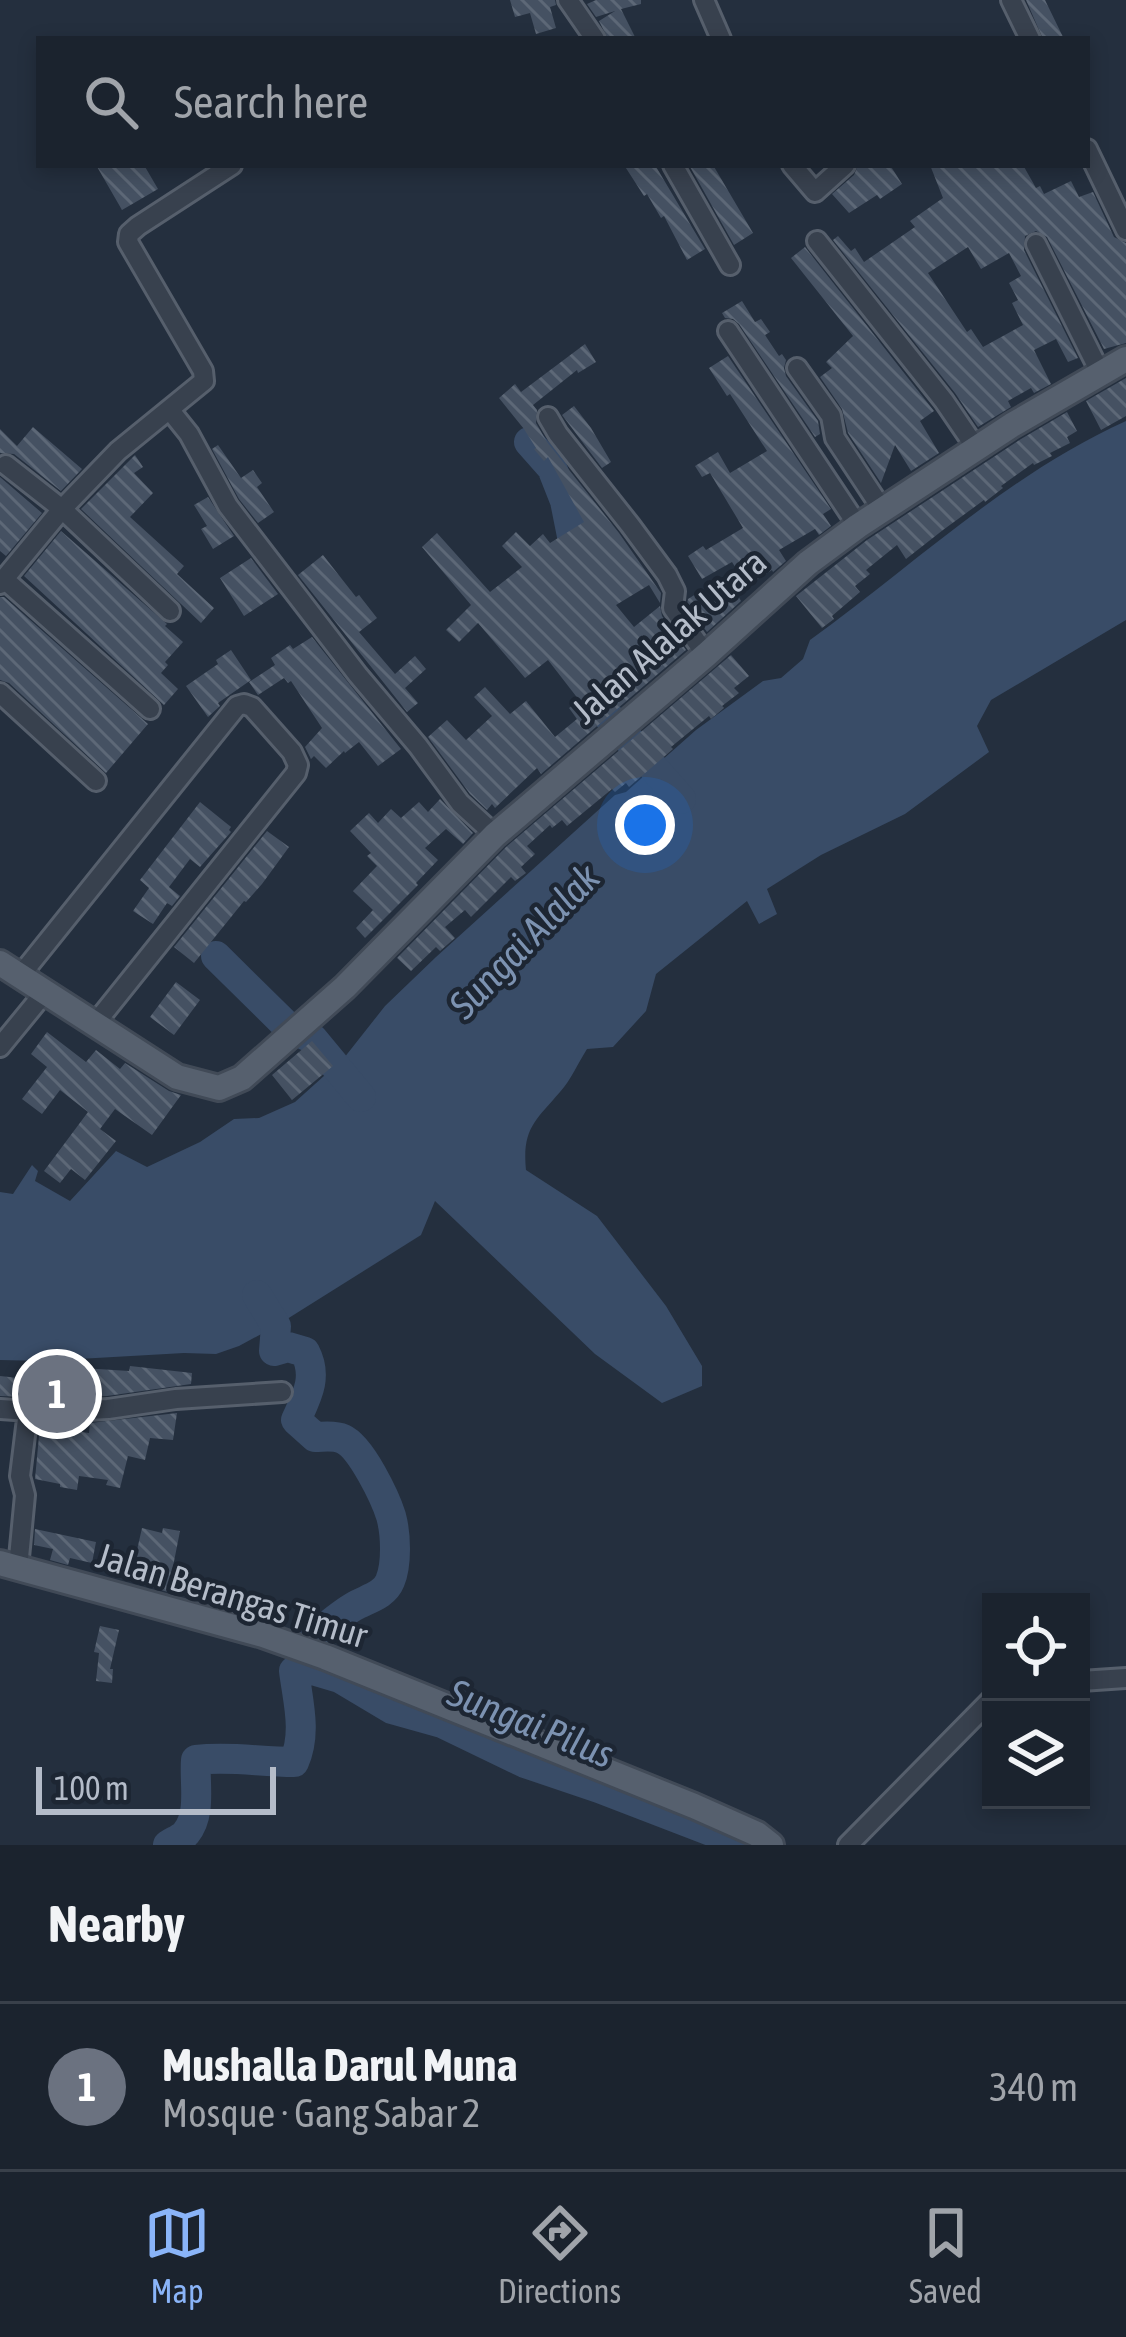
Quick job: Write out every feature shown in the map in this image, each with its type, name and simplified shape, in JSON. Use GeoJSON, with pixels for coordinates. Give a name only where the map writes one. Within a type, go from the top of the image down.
{"type":"FeatureCollection","features":[{"type":"Feature","properties":{"kind":"main road","name":"Jalan Alalak Utara"},"geometry":{"type":"LineString","coordinates":[[10,970],[177,1077],[219,1088],[242,1078],[345,987],[494,835],[706,656],[777,588],[882,509],[1126,359]]}},
{"type":"Feature","properties":{"kind":"main road","name":"Jalan Berangas Timur"},"geometry":{"type":"LineString","coordinates":[[9,1566],[325,1657],[694,1806],[771,1845]]}},
{"type":"Feature","properties":{"kind":"street"},"geometry":{"type":"LineString","coordinates":[[568,0],[593,36]]}},
{"type":"Feature","properties":{"kind":"street"},"geometry":{"type":"LineString","coordinates":[[704,0],[720,36]]}},
{"type":"Feature","properties":{"kind":"street"},"geometry":{"type":"LineString","coordinates":[[1012,0],[1029,36]]}},
{"type":"Feature","properties":{"kind":"street"},"geometry":{"type":"LineString","coordinates":[[1090,155],[1126,230]]}},
{"type":"Feature","properties":{"kind":"street"},"geometry":{"type":"LineString","coordinates":[[150,709],[2,582],[118,451],[204,381],[203,371],[130,248],[129,234],[227,168]]}},
{"type":"Feature","properties":{"kind":"street"},"geometry":{"type":"LineString","coordinates":[[675,168],[730,265]]}},
{"type":"Feature","properties":{"kind":"street"},"geometry":{"type":"LineString","coordinates":[[795,168],[815,192],[841,168]]}},
{"type":"Feature","properties":{"kind":"street"},"geometry":{"type":"LineString","coordinates":[[817,241],[976,448]]}},
{"type":"Feature","properties":{"kind":"street"},"geometry":{"type":"LineString","coordinates":[[1036,244],[1101,374]]}},
{"type":"Feature","properties":{"kind":"street"},"geometry":{"type":"LineString","coordinates":[[728,331],[858,526]]}},
{"type":"Feature","properties":{"kind":"street"},"geometry":{"type":"LineString","coordinates":[[797,368],[831,416],[835,438],[882,509]]}},
{"type":"Feature","properties":{"kind":"street"},"geometry":{"type":"LineString","coordinates":[[168,412],[189,434],[228,506],[315,619],[460,803],[494,835]]}},
{"type":"Feature","properties":{"kind":"street"},"geometry":{"type":"LineString","coordinates":[[548,417],[667,575],[675,591],[673,608],[706,656]]}},
{"type":"Feature","properties":{"kind":"street"},"geometry":{"type":"LineString","coordinates":[[6,465],[62,509],[170,611]]}},
{"type":"Feature","properties":{"kind":"street"},"geometry":{"type":"LineString","coordinates":[[0,693],[95,781]]}},
{"type":"Feature","properties":{"kind":"street"},"geometry":{"type":"LineString","coordinates":[[10,970],[237,706],[252,707],[292,752],[296,773],[94,1025]]}},
{"type":"Feature","properties":{"kind":"street"},"geometry":{"type":"LineString","coordinates":[[0,1047],[45,992]]}},
{"type":"Feature","properties":{"kind":"street"},"geometry":{"type":"LineString","coordinates":[[0,1409],[108,1409],[282,1392]]}},
{"type":"Feature","properties":{"kind":"street"},"geometry":{"type":"LineString","coordinates":[[9,1566],[25,1495],[20,1476],[28,1411]]}},
{"type":"Feature","properties":{"kind":"street"},"geometry":{"type":"LineString","coordinates":[[1090,1680],[1126,1678]]}},
{"type":"Feature","properties":{"kind":"street"},"geometry":{"type":"LineString","coordinates":[[848,1845],[990,1701]]}},
{"type":"Feature","properties":{"kind":"water","name":"Sungai Alalak"},"geometry":{"type":"Polygon","coordinates":[[[1126,421],[1126,620],[991,700],[977,726],[989,752],[905,814],[821,855],[767,889],[777,914],[759,924],[747,901],[656,974],[646,1011],[613,1047],[587,1049],[528,1135],[526,1170],[597,1216],[666,1306],[702,1366],[702,1386],[662,1403],[595,1354],[435,1201],[421,1235],[239,1346],[216,1354],[0,1360],[0,1192],[13,1194],[32,1165],[38,1171],[35,1181],[70,1201],[116,1151],[147,1167],[200,1142],[234,1119],[259,1118],[295,1102],[344,1058],[385,1006],[436,957],[615,795],[626,792],[696,730],[763,681],[781,678],[803,659],[810,640],[1001,494],[1126,421]]]}},
{"type":"Feature","properties":{"kind":"building"},"geometry":{"type":"Polygon","coordinates":[[[510,0],[555,0],[556,5],[550,7],[556,28],[536,34],[530,13],[515,17],[510,0]]]}},
{"type":"Feature","properties":{"kind":"building"},"geometry":{"type":"Polygon","coordinates":[[[641,0],[641,4],[621,9],[634,36],[606,36],[599,21],[615,11],[596,17],[587,4],[641,0]]]}},
{"type":"Feature","properties":{"kind":"building"},"geometry":{"type":"Polygon","coordinates":[[[1026,0],[1045,0],[1063,36],[1042,36],[1026,0]]]}},
{"type":"Feature","properties":{"kind":"building"},"geometry":{"type":"Polygon","coordinates":[[[98,168],[146,168],[158,189],[122,210],[98,168]]]}},
{"type":"Feature","properties":{"kind":"building"},"geometry":{"type":"Polygon","coordinates":[[[626,168],[657,168],[705,249],[687,260],[664,216],[626,168]]]}},
{"type":"Feature","properties":{"kind":"building"},"geometry":{"type":"Polygon","coordinates":[[[691,168],[715,168],[753,233],[734,245],[691,168]]]}},
{"type":"Feature","properties":{"kind":"building"},"geometry":{"type":"Polygon","coordinates":[[[857,168],[892,168],[902,184],[849,213],[832,194],[857,168]]]}},
{"type":"Feature","properties":{"kind":"building"},"geometry":{"type":"Polygon","coordinates":[[[931,168],[1025,168],[1044,194],[1071,181],[1079,197],[1093,192],[1114,237],[1126,243],[1126,343],[1104,349],[1047,237],[1036,231],[1025,236],[1024,250],[1078,358],[1068,362],[1056,339],[1034,350],[1051,384],[1034,393],[1031,388],[1008,401],[1011,407],[978,427],[833,240],[838,236],[851,251],[855,248],[864,262],[915,227],[910,221],[943,198],[931,168]],[[968,247],[928,273],[967,332],[971,329],[983,347],[1023,325],[1009,283],[1021,276],[1009,253],[981,269],[968,247]]]}},
{"type":"Feature","properties":{"kind":"building"},"geometry":{"type":"Polygon","coordinates":[[[805,247],[934,411],[920,421],[939,453],[911,471],[895,445],[881,483],[848,433],[842,409],[820,377],[832,368],[826,362],[853,336],[791,258],[805,247]]]}},
{"type":"Feature","properties":{"kind":"building"},"geometry":{"type":"Polygon","coordinates":[[[742,301],[755,322],[761,319],[770,332],[765,335],[786,360],[786,376],[818,421],[820,434],[815,437],[739,324],[722,313],[742,301]]]}},
{"type":"Feature","properties":{"kind":"building"},"geometry":{"type":"Polygon","coordinates":[[[585,344],[596,362],[577,370],[533,405],[536,423],[661,593],[660,603],[649,585],[616,605],[634,627],[660,606],[686,650],[541,774],[537,768],[495,808],[492,804],[487,810],[428,737],[447,720],[466,740],[492,716],[474,697],[485,687],[510,714],[526,701],[555,737],[577,719],[569,708],[579,700],[548,660],[525,678],[478,623],[459,642],[446,630],[471,605],[422,547],[437,533],[490,592],[522,567],[502,546],[516,532],[530,546],[543,534],[550,543],[584,522],[548,457],[544,461],[534,449],[499,398],[515,384],[521,392],[585,344]]]}},
{"type":"Feature","properties":{"kind":"building"},"geometry":{"type":"Polygon","coordinates":[[[728,356],[831,509],[823,514],[831,526],[819,535],[815,529],[779,550],[786,561],[747,586],[732,562],[702,579],[688,556],[743,528],[710,473],[702,477],[695,466],[718,452],[730,473],[767,451],[709,368],[728,356]]]}},
{"type":"Feature","properties":{"kind":"building"},"geometry":{"type":"Polygon","coordinates":[[[1126,378],[1126,416],[1101,430],[1086,401],[1126,378]]]}},
{"type":"Feature","properties":{"kind":"building"},"geometry":{"type":"Polygon","coordinates":[[[574,406],[611,462],[602,468],[562,415],[574,406]]]}},
{"type":"Feature","properties":{"kind":"building"},"geometry":{"type":"Polygon","coordinates":[[[1067,412],[1077,431],[1067,437],[1070,443],[1033,463],[906,559],[897,545],[866,570],[870,574],[855,586],[860,592],[822,628],[796,596],[867,540],[1067,412]]]}},
{"type":"Feature","properties":{"kind":"building"},"geometry":{"type":"Polygon","coordinates":[[[33,427],[82,469],[61,491],[14,454],[0,453],[0,429],[17,446],[33,427]]]}},
{"type":"Feature","properties":{"kind":"building"},"geometry":{"type":"Polygon","coordinates":[[[218,445],[241,478],[253,470],[262,483],[257,487],[274,512],[258,523],[212,449],[218,445]]]}},
{"type":"Feature","properties":{"kind":"building"},"geometry":{"type":"Polygon","coordinates":[[[135,455],[143,467],[134,473],[153,493],[130,517],[184,566],[177,574],[214,608],[201,623],[81,509],[135,455]]]}},
{"type":"Feature","properties":{"kind":"building"},"geometry":{"type":"Polygon","coordinates":[[[0,477],[42,513],[6,556],[0,551],[0,477]]]}},
{"type":"Feature","properties":{"kind":"building"},"geometry":{"type":"Polygon","coordinates":[[[208,497],[234,536],[213,549],[201,529],[207,526],[194,505],[208,497]]]}},
{"type":"Feature","properties":{"kind":"building"},"geometry":{"type":"Polygon","coordinates":[[[61,531],[183,642],[161,673],[178,689],[164,705],[24,576],[61,531]]]}},
{"type":"Feature","properties":{"kind":"building"},"geometry":{"type":"Polygon","coordinates":[[[323,555],[377,618],[359,632],[395,674],[415,656],[426,669],[405,688],[418,703],[407,712],[298,575],[323,555]]]}},
{"type":"Feature","properties":{"kind":"building"},"geometry":{"type":"Polygon","coordinates":[[[251,558],[278,594],[244,616],[220,578],[251,558]]]}},
{"type":"Feature","properties":{"kind":"building"},"geometry":{"type":"Polygon","coordinates":[[[734,589],[741,601],[707,632],[688,599],[699,592],[707,605],[734,589]]]}},
{"type":"Feature","properties":{"kind":"building"},"geometry":{"type":"Polygon","coordinates":[[[0,597],[148,724],[106,773],[9,683],[0,680],[0,597]]]}},
{"type":"Feature","properties":{"kind":"building"},"geometry":{"type":"Polygon","coordinates":[[[312,637],[401,749],[378,766],[359,742],[326,768],[314,756],[311,759],[305,747],[322,728],[291,681],[284,678],[258,695],[249,682],[275,665],[271,658],[312,637]]]}},
{"type":"Feature","properties":{"kind":"building"},"geometry":{"type":"Polygon","coordinates":[[[231,650],[251,680],[218,703],[208,717],[186,686],[231,650]]]}},
{"type":"Feature","properties":{"kind":"building"},"geometry":{"type":"Polygon","coordinates":[[[731,655],[749,676],[734,688],[739,693],[724,708],[671,747],[629,787],[626,783],[615,792],[612,789],[567,826],[562,820],[550,825],[527,846],[535,854],[521,867],[526,873],[515,881],[511,877],[471,917],[465,910],[445,927],[455,938],[440,951],[436,947],[411,971],[397,958],[506,847],[731,655]]]}},
{"type":"Feature","properties":{"kind":"building"},"geometry":{"type":"Polygon","coordinates":[[[440,799],[473,833],[463,844],[446,829],[425,848],[438,860],[365,938],[356,928],[373,910],[353,891],[377,866],[350,831],[369,813],[378,823],[391,809],[401,818],[419,802],[428,812],[440,799]]]}},
{"type":"Feature","properties":{"kind":"building"},"geometry":{"type":"Polygon","coordinates":[[[200,802],[231,832],[200,867],[190,859],[169,887],[180,896],[172,906],[167,903],[153,924],[133,911],[149,888],[140,880],[200,802]]]}},
{"type":"Feature","properties":{"kind":"building"},"geometry":{"type":"Polygon","coordinates":[[[267,831],[289,847],[194,963],[174,947],[267,831]]]}},
{"type":"Feature","properties":{"kind":"building"},"geometry":{"type":"Polygon","coordinates":[[[176,982],[200,1000],[174,1035],[150,1017],[176,982]]]}},
{"type":"Feature","properties":{"kind":"building"},"geometry":{"type":"Polygon","coordinates":[[[47,1032],[86,1062],[96,1050],[120,1069],[125,1063],[181,1095],[152,1135],[115,1109],[100,1129],[116,1141],[85,1180],[71,1169],[60,1183],[44,1171],[88,1112],[60,1090],[42,1114],[22,1099],[47,1067],[31,1054],[47,1032]]]}},
{"type":"Feature","properties":{"kind":"building"},"geometry":{"type":"Polygon","coordinates":[[[312,1041],[333,1066],[292,1100],[272,1075],[312,1041]]]}},
{"type":"Feature","properties":{"kind":"building"},"geometry":{"type":"Polygon","coordinates":[[[66,1364],[192,1373],[191,1384],[107,1396],[0,1396],[0,1376],[64,1378],[66,1364]]]}},
{"type":"Feature","properties":{"kind":"building"},"geometry":{"type":"Polygon","coordinates":[[[177,1413],[173,1440],[150,1438],[145,1460],[128,1456],[120,1488],[106,1485],[108,1480],[79,1476],[77,1490],[35,1479],[40,1425],[89,1433],[90,1423],[177,1413]]]}},
{"type":"Feature","properties":{"kind":"building"},"geometry":{"type":"Polygon","coordinates":[[[142,1528],[180,1531],[168,1592],[130,1581],[142,1528]]]}},
{"type":"Feature","properties":{"kind":"building"},"geometry":{"type":"Polygon","coordinates":[[[35,1529],[96,1542],[92,1563],[70,1558],[68,1565],[50,1560],[53,1549],[34,1545],[35,1529]]]}},
{"type":"Feature","properties":{"kind":"building"},"geometry":{"type":"Polygon","coordinates":[[[100,1626],[119,1630],[110,1669],[112,1683],[96,1681],[99,1653],[94,1652],[100,1626]]]}},
{"type":"Feature","properties":{"kind":"waterway"},"geometry":{"type":"LineString","coordinates":[[529,442],[552,468],[573,541],[588,557],[586,561]]}},
{"type":"Feature","properties":{"kind":"waterway"},"geometry":{"type":"LineString","coordinates":[[593,683],[593,699],[681,799]]}},
{"type":"Feature","properties":{"kind":"waterway"},"geometry":{"type":"LineString","coordinates":[[216,956],[288,1027],[313,1039],[361,1097]]}},
{"type":"Feature","properties":{"kind":"waterway","name":"Sungai Pilus"},"geometry":{"type":"LineString","coordinates":[[168,1845],[186,1833],[194,1817],[196,1760],[294,1762],[301,1729],[294,1671],[306,1662],[309,1641],[384,1590],[394,1566],[393,1523],[378,1485],[350,1444],[336,1437],[315,1437],[296,1420],[310,1386],[309,1361],[305,1352],[288,1347],[274,1351],[276,1326],[257,1295]]}},
{"type":"Feature","properties":{"kind":"waterway","name":"Sungai Pilus"},"geometry":{"type":"LineString","coordinates":[[306,1662],[313,1670],[340,1678],[392,1709],[442,1723],[525,1763],[716,1833],[733,1845]]}},
{"type":"Feature","properties":{"kind":"place","name":"Mushalla Darul Muna"},"geometry":{"type":"Point","coordinates":[57,1394]}}]}
